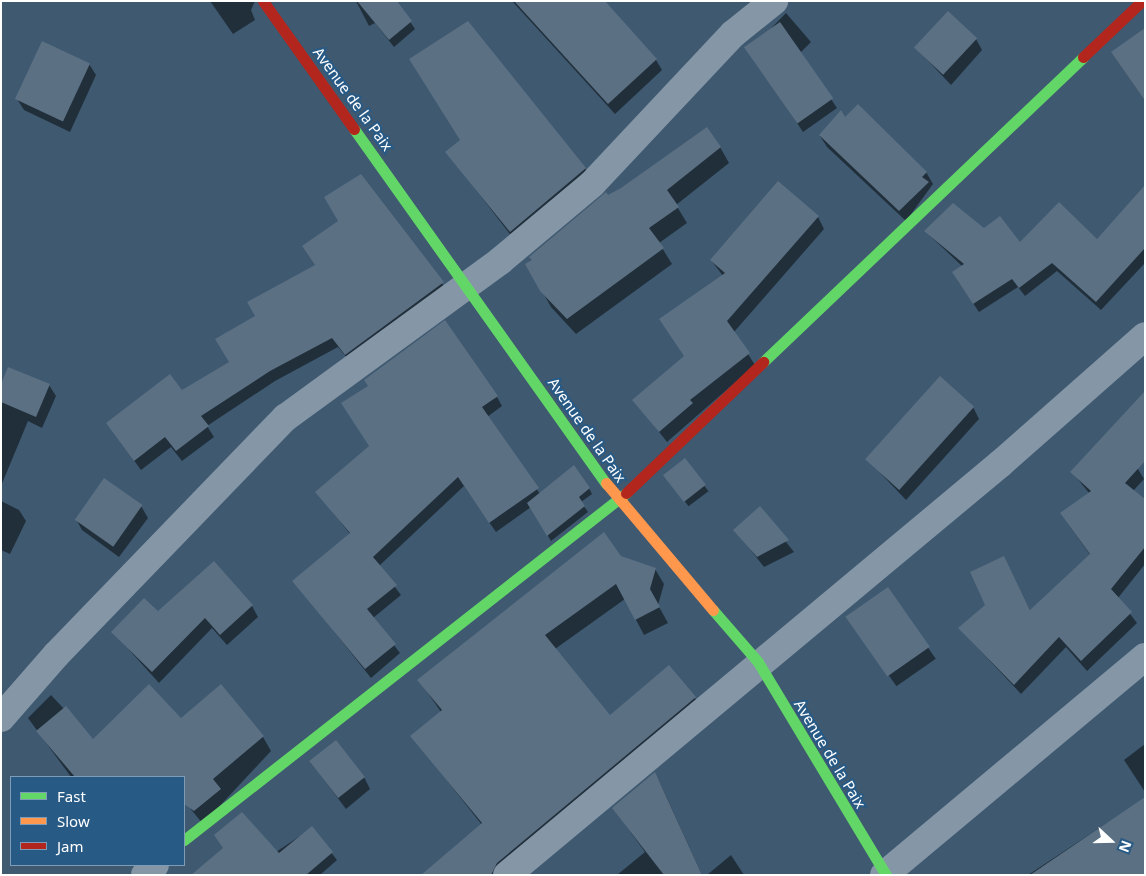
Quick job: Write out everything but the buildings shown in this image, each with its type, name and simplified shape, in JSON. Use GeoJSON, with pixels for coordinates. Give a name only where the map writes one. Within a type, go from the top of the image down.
{"type":"FeatureCollection","features":[{"type":"Feature","properties":{"kind":"street","name":"Avenue de la Paix"},"geometry":{"type":"LineString","coordinates":[[263,1],[467,285],[618,500],[758,662],[885,875]]}},
{"type":"Feature","properties":{"kind":"street"},"geometry":{"type":"LineString","coordinates":[[1,718],[56,655],[285,418],[467,285],[592,184],[733,34],[774,1]]}},
{"type":"Feature","properties":{"kind":"street"},"geometry":{"type":"LineString","coordinates":[[185,839],[265,772],[387,684],[618,500],[1142,1]]}},
{"type":"Feature","properties":{"kind":"street"},"geometry":{"type":"LineString","coordinates":[[507,875],[758,662],[1000,464],[1145,336]]}},
{"type":"Feature","properties":{"kind":"street"},"geometry":{"type":"LineString","coordinates":[[885,875],[1145,656]]}},
{"type":"Feature","properties":{"kind":"street"},"geometry":{"type":"LineString","coordinates":[[145,875],[155,866]]}},
{"type":"Feature","properties":{"kind":"traffic: fast"},"geometry":{"type":"LineString","coordinates":[[763,362],[1083,57]]}},
{"type":"Feature","properties":{"kind":"traffic: fast"},"geometry":{"type":"LineString","coordinates":[[354,129],[606,483]]}},
{"type":"Feature","properties":{"kind":"traffic: fast"},"geometry":{"type":"LineString","coordinates":[[185,839],[626,493]]}},
{"type":"Feature","properties":{"kind":"traffic: fast"},"geometry":{"type":"LineString","coordinates":[[713,610],[758,662],[886,875]]}},
{"type":"Feature","properties":{"kind":"traffic: slow"},"geometry":{"type":"LineString","coordinates":[[606,483],[713,610]]}},
{"type":"Feature","properties":{"kind":"traffic: jam"},"geometry":{"type":"LineString","coordinates":[[263,1],[354,129]]}},
{"type":"Feature","properties":{"kind":"traffic: jam"},"geometry":{"type":"LineString","coordinates":[[1083,57],[1142,1]]}},
{"type":"Feature","properties":{"kind":"traffic: jam"},"geometry":{"type":"LineString","coordinates":[[626,493],[763,362]]}}]}
